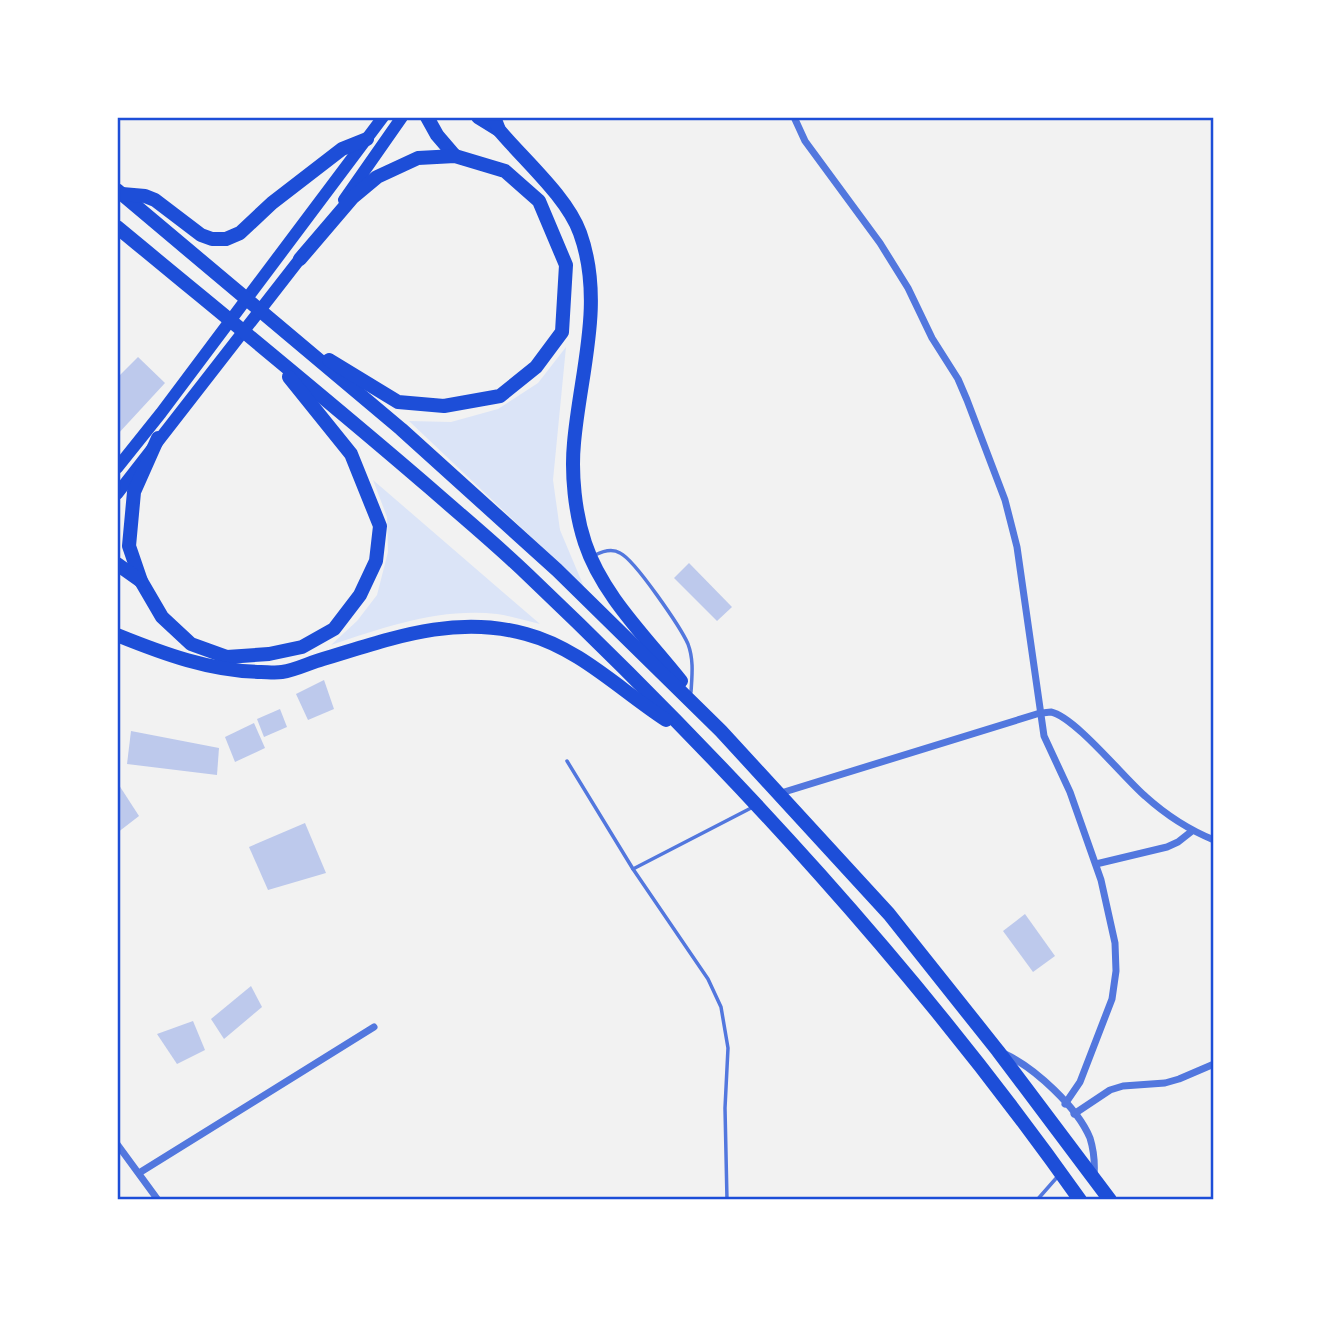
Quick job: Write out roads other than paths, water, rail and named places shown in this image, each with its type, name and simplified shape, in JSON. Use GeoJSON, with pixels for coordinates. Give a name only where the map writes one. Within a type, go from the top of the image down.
{"type":"FeatureCollection","features":[{"type":"Feature","properties":{"kind":"highway"},"geometry":{"type":"LineString","coordinates":[[427,117],[436,135],[455,156]]}},
{"type":"Feature","properties":{"kind":"highway"},"geometry":{"type":"LineString","coordinates":[[478,117],[496,124],[555,191],[579,232],[589,267],[588,348],[574,444],[576,496],[584,542],[602,582],[722,731]]}},
{"type":"Feature","properties":{"kind":"highway"},"geometry":{"type":"LineString","coordinates":[[120,192],[155,200],[201,234],[212,239],[226,239],[240,233],[342,149],[367,139]]}},
{"type":"Feature","properties":{"kind":"highway"},"geometry":{"type":"LineString","coordinates":[[295,340],[398,402],[444,405],[500,396],[536,367],[562,332],[566,265],[539,201],[505,171],[455,156],[418,158],[377,177],[353,197],[300,259]]}},
{"type":"Feature","properties":{"kind":"highway"},"geometry":{"type":"LineString","coordinates":[[120,192],[401,429],[557,570],[722,731],[889,914],[998,1051],[1110,1200]]}},
{"type":"Feature","properties":{"kind":"highway"},"geometry":{"type":"LineString","coordinates":[[117,227],[368,435],[526,573],[692,737],[852,911],[950,1026],[1080,1200]]}},
{"type":"Feature","properties":{"kind":"highway"},"geometry":{"type":"LineString","coordinates":[[158,438],[134,492],[129,546],[141,581],[162,617],[191,644],[227,657],[302,648],[334,629],[360,595],[376,561],[380,526],[351,454],[270,354]]}},
{"type":"Feature","properties":{"kind":"highway"},"geometry":{"type":"LineString","coordinates":[[117,564],[141,581]]}},
{"type":"Feature","properties":{"kind":"highway"},"geometry":{"type":"LineString","coordinates":[[117,635],[186,661],[237,671],[281,672],[429,628],[472,626],[523,633],[571,652],[692,737]]}},
{"type":"Feature","properties":{"kind":"main road"},"geometry":{"type":"LineString","coordinates":[[117,468],[383,117]]}},
{"type":"Feature","properties":{"kind":"main road"},"geometry":{"type":"LineString","coordinates":[[117,494],[300,259],[402,117]]}},
{"type":"Feature","properties":{"kind":"street"},"geometry":{"type":"LineString","coordinates":[[794,117],[805,141],[897,268],[932,338],[958,379],[1006,500],[1017,547],[1029,644],[1037,675],[1048,747],[1070,792],[1096,864],[1106,896],[1116,957],[1114,985],[1107,1013],[1085,1070],[1065,1104]]}},
{"type":"Feature","properties":{"kind":"street"},"geometry":{"type":"LineString","coordinates":[[781,793],[1051,712],[1070,722],[1143,795],[1192,831],[1214,840]]}},
{"type":"Feature","properties":{"kind":"street"},"geometry":{"type":"LineString","coordinates":[[1096,864],[1167,847],[1192,831]]}},
{"type":"Feature","properties":{"kind":"street"},"geometry":{"type":"LineString","coordinates":[[139,1173],[374,1027]]}},
{"type":"Feature","properties":{"kind":"street"},"geometry":{"type":"LineString","coordinates":[[998,1051],[1033,1071],[1074,1114],[1089,1137],[1093,1150],[1094,1177]]}},
{"type":"Feature","properties":{"kind":"street"},"geometry":{"type":"LineString","coordinates":[[1074,1114],[1110,1090],[1172,1081],[1214,1064]]}},
{"type":"Feature","properties":{"kind":"street"},"geometry":{"type":"LineString","coordinates":[[117,1144],[158,1200]]}},
{"type":"Feature","properties":{"kind":"lane"},"geometry":{"type":"LineString","coordinates":[[591,556],[604,550],[619,552],[631,561],[688,645],[693,668],[691,692]]}},
{"type":"Feature","properties":{"kind":"lane"},"geometry":{"type":"LineString","coordinates":[[567,761],[633,869],[708,979],[721,1007],[728,1048],[725,1108],[727,1200]]}},
{"type":"Feature","properties":{"kind":"lane"},"geometry":{"type":"LineString","coordinates":[[633,869],[756,805]]}},
{"type":"Feature","properties":{"kind":"lane"},"geometry":{"type":"LineString","coordinates":[[1037,1200],[1061,1173]]}}]}
